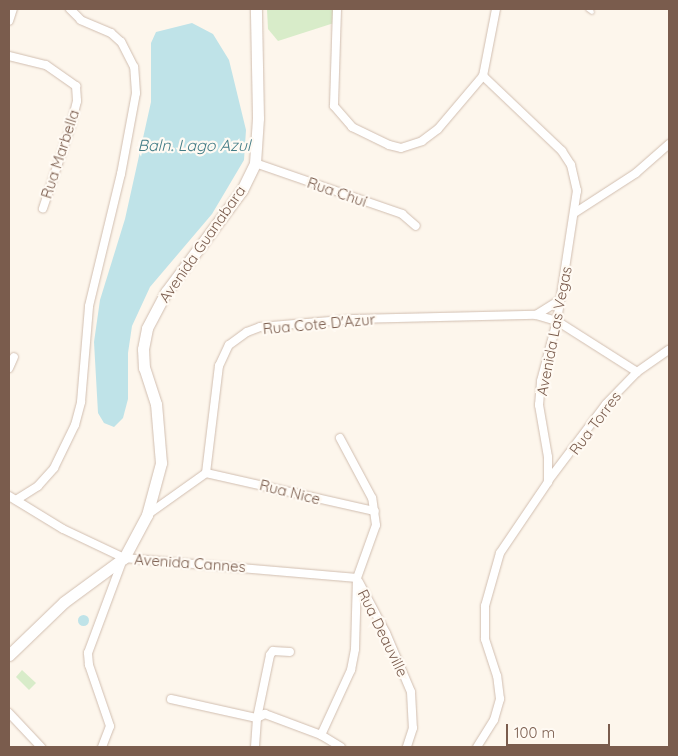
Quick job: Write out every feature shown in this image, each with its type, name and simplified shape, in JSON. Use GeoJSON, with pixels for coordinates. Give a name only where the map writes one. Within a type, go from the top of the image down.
{"type":"FeatureCollection","features":[{"type":"Feature","properties":{"kind":"street"},"geometry":{"type":"LineString","coordinates":[[9,20],[13,9]]}},
{"type":"Feature","properties":{"kind":"street"},"geometry":{"type":"LineString","coordinates":[[16,500],[38,486],[54,468],[75,425],[81,402],[89,306],[121,174],[136,93],[134,66],[121,42],[111,33],[81,20],[70,9]]}},
{"type":"Feature","properties":{"kind":"street","name":"Avenida Guanabara"},"geometry":{"type":"LineString","coordinates":[[9,655],[64,602],[124,558],[147,515],[161,462],[156,404],[144,368],[143,349],[147,328],[166,292],[242,190],[255,163],[258,118],[256,9]]}},
{"type":"Feature","properties":{"kind":"street"},"geometry":{"type":"LineString","coordinates":[[336,9],[334,106],[344,121],[375,140],[401,148],[422,141],[456,110],[484,76],[496,9]]}},
{"type":"Feature","properties":{"kind":"street","name":"Rua Marbella"},"geometry":{"type":"LineString","coordinates":[[9,56],[46,65],[76,86],[77,101],[71,125],[43,208]]}},
{"type":"Feature","properties":{"kind":"street","name":"Avenida Las Vegas"},"geometry":{"type":"LineString","coordinates":[[484,76],[562,151],[575,177],[576,212],[557,302],[557,321],[541,381],[540,405],[548,457],[548,482]]}},
{"type":"Feature","properties":{"kind":"street"},"geometry":{"type":"LineString","coordinates":[[576,212],[636,173],[669,144]]}},
{"type":"Feature","properties":{"kind":"street","name":"Rua Chuí"},"geometry":{"type":"LineString","coordinates":[[255,163],[402,214],[416,226]]}},
{"type":"Feature","properties":{"kind":"street"},"geometry":{"type":"LineString","coordinates":[[536,315],[557,302]]}},
{"type":"Feature","properties":{"kind":"street","name":"Rua Cote D'Azur"},"geometry":{"type":"LineString","coordinates":[[206,473],[218,366],[229,345],[247,332],[280,325],[354,319],[536,315],[557,321],[637,372]]}},
{"type":"Feature","properties":{"kind":"street","name":"Rua Torres"},"geometry":{"type":"LineString","coordinates":[[548,482],[606,404],[637,372],[669,350]]}},
{"type":"Feature","properties":{"kind":"street"},"geometry":{"type":"LineString","coordinates":[[9,368],[14,357]]}},
{"type":"Feature","properties":{"kind":"street","name":"Rua Deauville"},"geometry":{"type":"LineString","coordinates":[[340,438],[372,498],[376,525],[357,578],[386,632],[411,692],[413,728],[407,747]]}},
{"type":"Feature","properties":{"kind":"street"},"geometry":{"type":"LineString","coordinates":[[147,515],[206,473]]}},
{"type":"Feature","properties":{"kind":"street","name":"Rua Nice"},"geometry":{"type":"LineString","coordinates":[[206,473],[374,511]]}},
{"type":"Feature","properties":{"kind":"street"},"geometry":{"type":"LineString","coordinates":[[477,747],[494,720],[500,699],[497,676],[485,639],[485,606],[500,553],[548,482]]}},
{"type":"Feature","properties":{"kind":"street","name":"Avenida Cannes"},"geometry":{"type":"LineString","coordinates":[[9,496],[63,529],[124,558],[357,578]]}},
{"type":"Feature","properties":{"kind":"street"},"geometry":{"type":"LineString","coordinates":[[102,747],[110,726],[89,665],[88,652],[124,558]]}},
{"type":"Feature","properties":{"kind":"street"},"geometry":{"type":"LineString","coordinates":[[321,735],[351,670],[355,648],[357,578]]}},
{"type":"Feature","properties":{"kind":"street"},"geometry":{"type":"LineString","coordinates":[[255,747],[257,718],[271,653],[290,652]]}},
{"type":"Feature","properties":{"kind":"street"},"geometry":{"type":"LineString","coordinates":[[171,699],[257,718],[265,714],[321,735],[341,747]]}},
{"type":"Feature","properties":{"kind":"street"},"geometry":{"type":"LineString","coordinates":[[9,713],[41,747]]}},
{"type":"Feature","properties":{"kind":"lane"},"geometry":{"type":"LineString","coordinates":[[588,9],[592,12]]}},
{"type":"Feature","properties":{"kind":"green space"},"geometry":{"type":"Polygon","coordinates":[[[267,9],[333,9],[334,23],[278,41],[268,29],[267,9]]]}},
{"type":"Feature","properties":{"kind":"green space"},"geometry":{"type":"Polygon","coordinates":[[[22,670],[36,683],[29,690],[16,677],[22,670]]]}},
{"type":"Feature","properties":{"kind":"water","name":"Baln. Lago Azul"},"geometry":{"type":"Polygon","coordinates":[[[192,23],[213,34],[229,60],[246,130],[244,160],[212,214],[150,287],[132,326],[128,353],[128,399],[123,418],[114,427],[104,423],[98,413],[94,342],[100,300],[125,219],[151,102],[151,43],[156,32],[192,23]]]}},
{"type":"Feature","properties":{"kind":"water"},"geometry":{"type":"Polygon","coordinates":[[[83,614],[89,620],[83,626],[77,620],[83,614]]]}}]}
